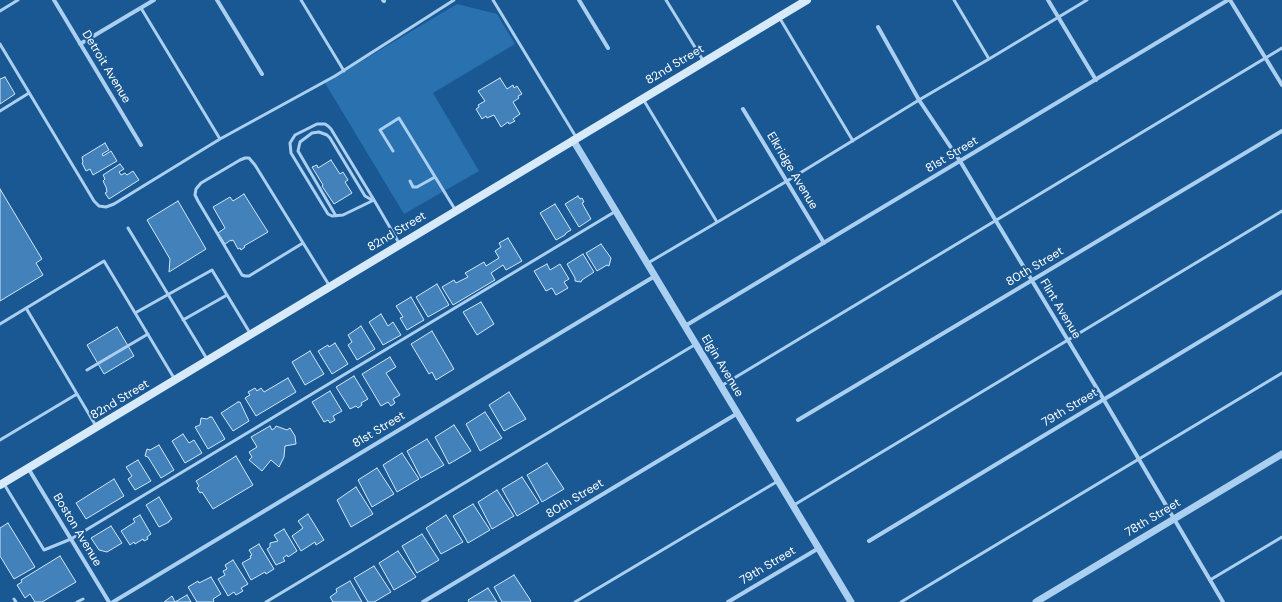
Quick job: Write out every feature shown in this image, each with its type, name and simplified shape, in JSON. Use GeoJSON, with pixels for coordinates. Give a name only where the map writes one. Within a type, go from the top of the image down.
{"type":"FeatureCollection","features":[{"type":"Feature","properties":{"kind":"main road","name":"82nd Street"},"geometry":{"type":"LineString","coordinates":[[2,484],[807,0]]}},
{"type":"Feature","properties":{"kind":"street","name":"Detroit Avenue"},"geometry":{"type":"LineString","coordinates":[[54,0],[141,145]]}},
{"type":"Feature","properties":{"kind":"street"},"geometry":{"type":"LineString","coordinates":[[80,44],[154,0]]}},
{"type":"Feature","properties":{"kind":"street"},"geometry":{"type":"LineString","coordinates":[[217,0],[262,74]]}},
{"type":"Feature","properties":{"kind":"street"},"geometry":{"type":"LineString","coordinates":[[579,0],[608,48]]}},
{"type":"Feature","properties":{"kind":"street"},"geometry":{"type":"LineString","coordinates":[[1048,0],[1096,80]]}},
{"type":"Feature","properties":{"kind":"street"},"geometry":{"type":"LineString","coordinates":[[1229,0],[1282,85]]}},
{"type":"Feature","properties":{"kind":"street","name":"81st Street"},"geometry":{"type":"LineString","coordinates":[[685,326],[1229,0]]}},
{"type":"Feature","properties":{"kind":"street","name":"Flint Avenue"},"geometry":{"type":"LineString","coordinates":[[878,27],[919,100],[960,161],[1104,400],[1223,602]]}},
{"type":"Feature","properties":{"kind":"street","name":"Elkridge Avenue"},"geometry":{"type":"LineString","coordinates":[[743,109],[824,243]]}},
{"type":"Feature","properties":{"kind":"street","name":"80th Street"},"geometry":{"type":"LineString","coordinates":[[798,420],[1282,131]]}},
{"type":"Feature","properties":{"kind":"street","name":"Elgin Avenue"},"geometry":{"type":"LineString","coordinates":[[575,139],[616,212],[851,602]]}},
{"type":"Feature","properties":{"kind":"street","name":"81st Street"},"geometry":{"type":"LineString","coordinates":[[113,602],[655,276]]}},
{"type":"Feature","properties":{"kind":"street","name":"79th Street"},"geometry":{"type":"LineString","coordinates":[[869,542],[1282,292]]}},
{"type":"Feature","properties":{"kind":"street","name":"80th Street"},"geometry":{"type":"LineString","coordinates":[[423,602],[738,413]]}},
{"type":"Feature","properties":{"kind":"street","name":"78th Street"},"geometry":{"type":"LineString","coordinates":[[1036,602],[1282,454]]}},
{"type":"Feature","properties":{"kind":"street","name":"Boston Avenue"},"geometry":{"type":"LineString","coordinates":[[28,468],[109,602]]}},
{"type":"Feature","properties":{"kind":"street","name":"79th Street"},"geometry":{"type":"LineString","coordinates":[[728,602],[819,548]]}},
{"type":"Feature","properties":{"kind":"lane"},"geometry":{"type":"LineString","coordinates":[[0,11],[18,0]]}},
{"type":"Feature","properties":{"kind":"lane"},"geometry":{"type":"LineString","coordinates":[[301,0],[344,71]]}},
{"type":"Feature","properties":{"kind":"lane"},"geometry":{"type":"LineString","coordinates":[[0,44],[94,201],[99,206],[106,207],[114,204],[220,139],[344,71],[454,0]]}},
{"type":"Feature","properties":{"kind":"lane"},"geometry":{"type":"LineString","coordinates":[[493,0],[575,139]]}},
{"type":"Feature","properties":{"kind":"lane"},"geometry":{"type":"LineString","coordinates":[[666,0],[704,62]]}},
{"type":"Feature","properties":{"kind":"lane"},"geometry":{"type":"LineString","coordinates":[[954,0],[989,59]]}},
{"type":"Feature","properties":{"kind":"lane"},"geometry":{"type":"LineString","coordinates":[[647,264],[1087,0]]}},
{"type":"Feature","properties":{"kind":"lane"},"geometry":{"type":"LineString","coordinates":[[141,8],[220,139]]}},
{"type":"Feature","properties":{"kind":"lane"},"geometry":{"type":"LineString","coordinates":[[778,17],[853,141]]}},
{"type":"Feature","properties":{"kind":"lane"},"geometry":{"type":"LineString","coordinates":[[721,386],[1282,48]]}},
{"type":"Feature","properties":{"kind":"lane"},"geometry":{"type":"LineString","coordinates":[[0,111],[30,93]]}},
{"type":"Feature","properties":{"kind":"lane"},"geometry":{"type":"LineString","coordinates":[[643,99],[717,222]]}},
{"type":"Feature","properties":{"kind":"lane"},"geometry":{"type":"LineString","coordinates":[[393,151],[380,130],[399,118],[456,211]]}},
{"type":"Feature","properties":{"kind":"lane"},"geometry":{"type":"LineString","coordinates":[[374,200],[343,215],[336,216],[328,214],[291,152],[290,143],[295,135],[312,125],[317,124],[325,124],[331,129],[374,200],[400,245]]}},
{"type":"Feature","properties":{"kind":"lane"},"geometry":{"type":"LineString","coordinates":[[336,216],[299,155],[298,150],[300,142],[312,133],[319,132],[330,138],[365,196],[374,200]]}},
{"type":"Feature","properties":{"kind":"lane"},"geometry":{"type":"LineString","coordinates":[[303,243],[249,276],[242,275],[195,195],[196,189],[202,183],[240,160],[249,158],[255,165],[303,243],[330,287]]}},
{"type":"Feature","properties":{"kind":"lane"},"geometry":{"type":"LineString","coordinates":[[410,181],[413,187],[417,187],[435,177]]}},
{"type":"Feature","properties":{"kind":"lane"},"geometry":{"type":"LineString","coordinates":[[793,506],[1282,211]]}},
{"type":"Feature","properties":{"kind":"lane"},"geometry":{"type":"LineString","coordinates":[[2,484],[44,550],[71,539],[616,212]]}},
{"type":"Feature","properties":{"kind":"lane"},"geometry":{"type":"LineString","coordinates":[[128,228],[208,360]]}},
{"type":"Feature","properties":{"kind":"lane"},"geometry":{"type":"LineString","coordinates":[[0,324],[104,261],[175,380]]}},
{"type":"Feature","properties":{"kind":"lane"},"geometry":{"type":"LineString","coordinates":[[135,312],[212,270],[251,334]]}},
{"type":"Feature","properties":{"kind":"lane"},"geometry":{"type":"LineString","coordinates":[[183,320],[227,295]]}},
{"type":"Feature","properties":{"kind":"lane"},"geometry":{"type":"LineString","coordinates":[[26,308],[97,427]]}},
{"type":"Feature","properties":{"kind":"lane"},"geometry":{"type":"LineString","coordinates":[[88,370],[148,334]]}},
{"type":"Feature","properties":{"kind":"lane"},"geometry":{"type":"LineString","coordinates":[[266,602],[696,344]]}},
{"type":"Feature","properties":{"kind":"lane"},"geometry":{"type":"LineString","coordinates":[[901,602],[1282,373]]}},
{"type":"Feature","properties":{"kind":"lane"},"geometry":{"type":"LineString","coordinates":[[0,440],[77,394]]}},
{"type":"Feature","properties":{"kind":"lane"},"geometry":{"type":"LineString","coordinates":[[575,602],[778,480]]}},
{"type":"Feature","properties":{"kind":"lane"},"geometry":{"type":"LineString","coordinates":[[1210,580],[1282,537]]}},
{"type":"Feature","properties":{"kind":"lane"},"geometry":{"type":"LineString","coordinates":[[77,602],[83,599]]}},
{"type":"Feature","properties":{"kind":"shaded area"},"geometry":{"type":"Polygon","coordinates":[[[457,4],[497,14],[515,44],[433,93],[479,171],[404,214],[325,83],[457,4]]]}},
{"type":"Feature","properties":{"kind":"building"},"geometry":{"type":"Polygon","coordinates":[[[5,77],[15,94],[0,104],[0,79],[5,77]]]}},
{"type":"Feature","properties":{"kind":"building"},"geometry":{"type":"Polygon","coordinates":[[[500,78],[507,89],[513,85],[514,88],[517,86],[522,94],[513,102],[520,114],[513,119],[515,121],[509,124],[508,122],[501,127],[494,115],[487,118],[486,116],[482,119],[476,109],[479,107],[478,105],[485,101],[478,91],[500,78]]]}},
{"type":"Feature","properties":{"kind":"building"},"geometry":{"type":"Polygon","coordinates":[[[105,143],[109,150],[102,154],[103,156],[111,151],[117,161],[93,175],[90,169],[86,171],[82,163],[82,157],[105,143]]]}},
{"type":"Feature","properties":{"kind":"building"},"geometry":{"type":"Polygon","coordinates":[[[331,160],[340,174],[343,172],[348,180],[345,182],[352,193],[334,204],[312,167],[317,165],[318,168],[331,160]]]}},
{"type":"Feature","properties":{"kind":"building"},"geometry":{"type":"Polygon","coordinates":[[[120,164],[124,169],[119,172],[121,175],[125,173],[127,175],[133,171],[139,180],[109,199],[105,193],[107,192],[103,181],[105,179],[103,175],[120,164]]]}},
{"type":"Feature","properties":{"kind":"building"},"geometry":{"type":"Polygon","coordinates":[[[0,189],[42,259],[36,263],[43,275],[0,301],[0,189]]]}},
{"type":"Feature","properties":{"kind":"building"},"geometry":{"type":"Polygon","coordinates":[[[244,194],[268,232],[244,246],[245,247],[241,250],[240,248],[238,249],[233,240],[225,244],[218,233],[225,228],[213,207],[230,197],[233,201],[244,194]]]}},
{"type":"Feature","properties":{"kind":"building"},"geometry":{"type":"Polygon","coordinates":[[[578,196],[580,199],[582,198],[584,202],[582,203],[591,219],[579,227],[565,204],[578,196]]]}},
{"type":"Feature","properties":{"kind":"building"},"geometry":{"type":"Polygon","coordinates":[[[178,201],[206,249],[169,272],[170,259],[147,220],[178,201]]]}},
{"type":"Feature","properties":{"kind":"building"},"geometry":{"type":"Polygon","coordinates":[[[555,204],[571,230],[556,240],[540,213],[555,204]]]}},
{"type":"Feature","properties":{"kind":"building"},"geometry":{"type":"Polygon","coordinates":[[[508,238],[522,261],[506,270],[503,265],[491,273],[495,280],[453,305],[442,287],[454,280],[456,283],[468,277],[465,273],[484,262],[486,266],[499,258],[495,251],[501,247],[499,243],[508,238]]]}},
{"type":"Feature","properties":{"kind":"building"},"geometry":{"type":"Polygon","coordinates":[[[601,244],[611,258],[609,266],[607,265],[597,271],[586,253],[601,244]]]}},
{"type":"Feature","properties":{"kind":"building"},"geometry":{"type":"Polygon","coordinates":[[[583,254],[594,272],[581,282],[575,281],[575,278],[567,264],[583,254]]]}},
{"type":"Feature","properties":{"kind":"building"},"geometry":{"type":"Polygon","coordinates":[[[547,264],[550,270],[560,264],[569,279],[564,282],[568,288],[556,295],[552,288],[546,291],[534,271],[547,264]]]}},
{"type":"Feature","properties":{"kind":"building"},"geometry":{"type":"Polygon","coordinates":[[[437,284],[449,305],[428,317],[416,297],[437,284]]]}},
{"type":"Feature","properties":{"kind":"building"},"geometry":{"type":"Polygon","coordinates":[[[411,297],[424,320],[407,330],[400,318],[403,317],[396,306],[411,297]]]}},
{"type":"Feature","properties":{"kind":"building"},"geometry":{"type":"Polygon","coordinates":[[[481,302],[494,324],[477,335],[463,312],[481,302]]]}},
{"type":"Feature","properties":{"kind":"building"},"geometry":{"type":"Polygon","coordinates":[[[381,314],[388,326],[393,322],[401,335],[383,345],[369,322],[381,314]]]}},
{"type":"Feature","properties":{"kind":"building"},"geometry":{"type":"Polygon","coordinates":[[[361,326],[375,349],[357,360],[348,345],[352,342],[348,335],[361,326]]]}},
{"type":"Feature","properties":{"kind":"building"},"geometry":{"type":"Polygon","coordinates":[[[117,327],[134,356],[104,374],[87,345],[117,327]]]}},
{"type":"Feature","properties":{"kind":"building"},"geometry":{"type":"Polygon","coordinates":[[[432,331],[454,369],[436,380],[432,372],[429,374],[411,344],[432,331]]]}},
{"type":"Feature","properties":{"kind":"building"},"geometry":{"type":"Polygon","coordinates":[[[335,343],[348,364],[332,374],[318,351],[335,343]]]}},
{"type":"Feature","properties":{"kind":"building"},"geometry":{"type":"Polygon","coordinates":[[[310,351],[324,374],[305,385],[292,362],[310,351]]]}},
{"type":"Feature","properties":{"kind":"building"},"geometry":{"type":"Polygon","coordinates":[[[390,357],[396,367],[386,373],[400,395],[393,399],[395,403],[391,406],[388,402],[381,406],[362,374],[390,357]]]}},
{"type":"Feature","properties":{"kind":"building"},"geometry":{"type":"Polygon","coordinates":[[[354,376],[368,399],[361,403],[362,405],[358,408],[356,406],[350,409],[336,387],[354,376]]]}},
{"type":"Feature","properties":{"kind":"building"},"geometry":{"type":"Polygon","coordinates":[[[288,378],[296,392],[256,416],[245,398],[250,395],[248,392],[255,388],[257,391],[261,388],[264,392],[288,378]]]}},
{"type":"Feature","properties":{"kind":"building"},"geometry":{"type":"Polygon","coordinates":[[[330,391],[342,411],[333,416],[335,420],[330,423],[328,420],[324,422],[312,402],[330,391]]]}},
{"type":"Feature","properties":{"kind":"building"},"geometry":{"type":"Polygon","coordinates":[[[509,392],[526,419],[504,431],[489,405],[509,392]]]}},
{"type":"Feature","properties":{"kind":"building"},"geometry":{"type":"Polygon","coordinates":[[[240,402],[249,421],[233,431],[221,413],[240,402]]]}},
{"type":"Feature","properties":{"kind":"building"},"geometry":{"type":"Polygon","coordinates":[[[485,412],[502,438],[480,451],[466,424],[485,412]]]}},
{"type":"Feature","properties":{"kind":"building"},"geometry":{"type":"Polygon","coordinates":[[[212,417],[225,439],[208,449],[195,427],[200,425],[201,418],[207,419],[212,417]]]}},
{"type":"Feature","properties":{"kind":"building"},"geometry":{"type":"Polygon","coordinates":[[[454,425],[471,451],[449,464],[435,437],[454,425]]]}},
{"type":"Feature","properties":{"kind":"building"},"geometry":{"type":"Polygon","coordinates":[[[270,426],[272,430],[276,426],[287,430],[290,428],[295,436],[296,444],[285,446],[284,457],[279,467],[271,460],[262,471],[249,460],[252,457],[249,452],[257,447],[251,437],[270,426]]]}},
{"type":"Feature","properties":{"kind":"building"},"geometry":{"type":"Polygon","coordinates":[[[183,434],[189,443],[194,440],[202,453],[185,463],[172,441],[183,434]]]}},
{"type":"Feature","properties":{"kind":"building"},"geometry":{"type":"Polygon","coordinates":[[[427,439],[444,465],[421,478],[407,451],[427,439]]]}},
{"type":"Feature","properties":{"kind":"building"},"geometry":{"type":"Polygon","coordinates":[[[159,445],[174,470],[161,478],[148,457],[145,456],[147,449],[150,450],[159,445]]]}},
{"type":"Feature","properties":{"kind":"building"},"geometry":{"type":"Polygon","coordinates":[[[402,453],[419,479],[397,492],[383,465],[402,453]]]}},
{"type":"Feature","properties":{"kind":"building"},"geometry":{"type":"Polygon","coordinates":[[[236,456],[253,485],[213,509],[202,492],[200,493],[197,488],[199,486],[196,481],[236,456]]]}},
{"type":"Feature","properties":{"kind":"building"},"geometry":{"type":"Polygon","coordinates":[[[138,460],[151,481],[135,490],[128,479],[132,476],[126,467],[138,460]]]}},
{"type":"Feature","properties":{"kind":"building"},"geometry":{"type":"Polygon","coordinates":[[[547,463],[564,489],[542,502],[527,475],[547,463]]]}},
{"type":"Feature","properties":{"kind":"building"},"geometry":{"type":"Polygon","coordinates":[[[377,468],[394,494],[372,507],[358,480],[377,468]]]}},
{"type":"Feature","properties":{"kind":"building"},"geometry":{"type":"Polygon","coordinates":[[[522,477],[539,503],[517,516],[502,489],[522,477]]]}},
{"type":"Feature","properties":{"kind":"building"},"geometry":{"type":"Polygon","coordinates":[[[114,479],[124,496],[86,519],[76,503],[114,479]]]}},
{"type":"Feature","properties":{"kind":"building"},"geometry":{"type":"Polygon","coordinates":[[[356,487],[373,514],[351,527],[337,500],[356,487]]]}},
{"type":"Feature","properties":{"kind":"building"},"geometry":{"type":"Polygon","coordinates":[[[497,490],[514,516],[492,529],[478,502],[497,490]]]}},
{"type":"Feature","properties":{"kind":"building"},"geometry":{"type":"Polygon","coordinates":[[[159,497],[172,519],[159,527],[146,505],[159,497]]]}},
{"type":"Feature","properties":{"kind":"building"},"geometry":{"type":"Polygon","coordinates":[[[473,504],[490,530],[468,543],[453,516],[473,504]]]}},
{"type":"Feature","properties":{"kind":"building"},"geometry":{"type":"Polygon","coordinates":[[[308,514],[324,540],[316,545],[315,542],[301,551],[292,536],[303,528],[298,521],[308,514]]]}},
{"type":"Feature","properties":{"kind":"building"},"geometry":{"type":"Polygon","coordinates":[[[140,515],[151,534],[147,537],[148,539],[144,541],[143,539],[135,544],[134,542],[130,545],[121,531],[135,522],[133,519],[140,515]]]}},
{"type":"Feature","properties":{"kind":"building"},"geometry":{"type":"Polygon","coordinates":[[[446,515],[463,542],[441,554],[426,528],[446,515]]]}},
{"type":"Feature","properties":{"kind":"building"},"geometry":{"type":"Polygon","coordinates":[[[8,523],[35,567],[14,579],[0,556],[0,528],[8,523]]]}},
{"type":"Feature","properties":{"kind":"building"},"geometry":{"type":"Polygon","coordinates":[[[111,526],[122,543],[107,552],[99,550],[91,538],[111,526]]]}},
{"type":"Feature","properties":{"kind":"building"},"geometry":{"type":"Polygon","coordinates":[[[284,529],[297,551],[288,557],[287,555],[283,558],[285,561],[276,565],[267,549],[270,547],[270,543],[278,541],[274,535],[284,529]]]}},
{"type":"Feature","properties":{"kind":"building"},"geometry":{"type":"Polygon","coordinates":[[[422,534],[439,560],[417,573],[402,546],[422,534]]]}},
{"type":"Feature","properties":{"kind":"building"},"geometry":{"type":"Polygon","coordinates":[[[259,544],[274,569],[251,580],[242,563],[251,558],[250,556],[252,555],[249,550],[259,544]]]}},
{"type":"Feature","properties":{"kind":"building"},"geometry":{"type":"Polygon","coordinates":[[[398,551],[416,577],[394,590],[379,563],[398,551]]]}},
{"type":"Feature","properties":{"kind":"building"},"geometry":{"type":"Polygon","coordinates":[[[60,556],[76,582],[42,602],[35,602],[30,594],[25,598],[17,585],[22,582],[21,580],[60,556]]]}},
{"type":"Feature","properties":{"kind":"building"},"geometry":{"type":"Polygon","coordinates":[[[233,560],[248,584],[241,588],[243,591],[236,595],[234,592],[228,596],[218,579],[225,575],[223,571],[227,569],[225,565],[233,560]]]}},
{"type":"Feature","properties":{"kind":"building"},"geometry":{"type":"Polygon","coordinates":[[[374,566],[391,592],[374,602],[368,602],[354,578],[374,566]]]}},
{"type":"Feature","properties":{"kind":"building"},"geometry":{"type":"Polygon","coordinates":[[[514,575],[531,601],[502,602],[494,587],[514,575]]]}},
{"type":"Feature","properties":{"kind":"building"},"geometry":{"type":"Polygon","coordinates":[[[211,577],[221,594],[213,599],[213,602],[197,602],[188,587],[198,581],[199,583],[211,577]]]}},
{"type":"Feature","properties":{"kind":"building"},"geometry":{"type":"Polygon","coordinates":[[[350,581],[362,602],[333,602],[330,597],[337,592],[336,589],[350,581]]]}},
{"type":"Feature","properties":{"kind":"building"},"geometry":{"type":"Polygon","coordinates":[[[488,588],[497,602],[469,602],[468,600],[488,588]]]}},
{"type":"Feature","properties":{"kind":"building"},"geometry":{"type":"Polygon","coordinates":[[[187,595],[191,602],[175,602],[187,595]]]}},
{"type":"Feature","properties":{"kind":"building"},"geometry":{"type":"Polygon","coordinates":[[[172,596],[175,602],[164,602],[172,596]]]}}]}
